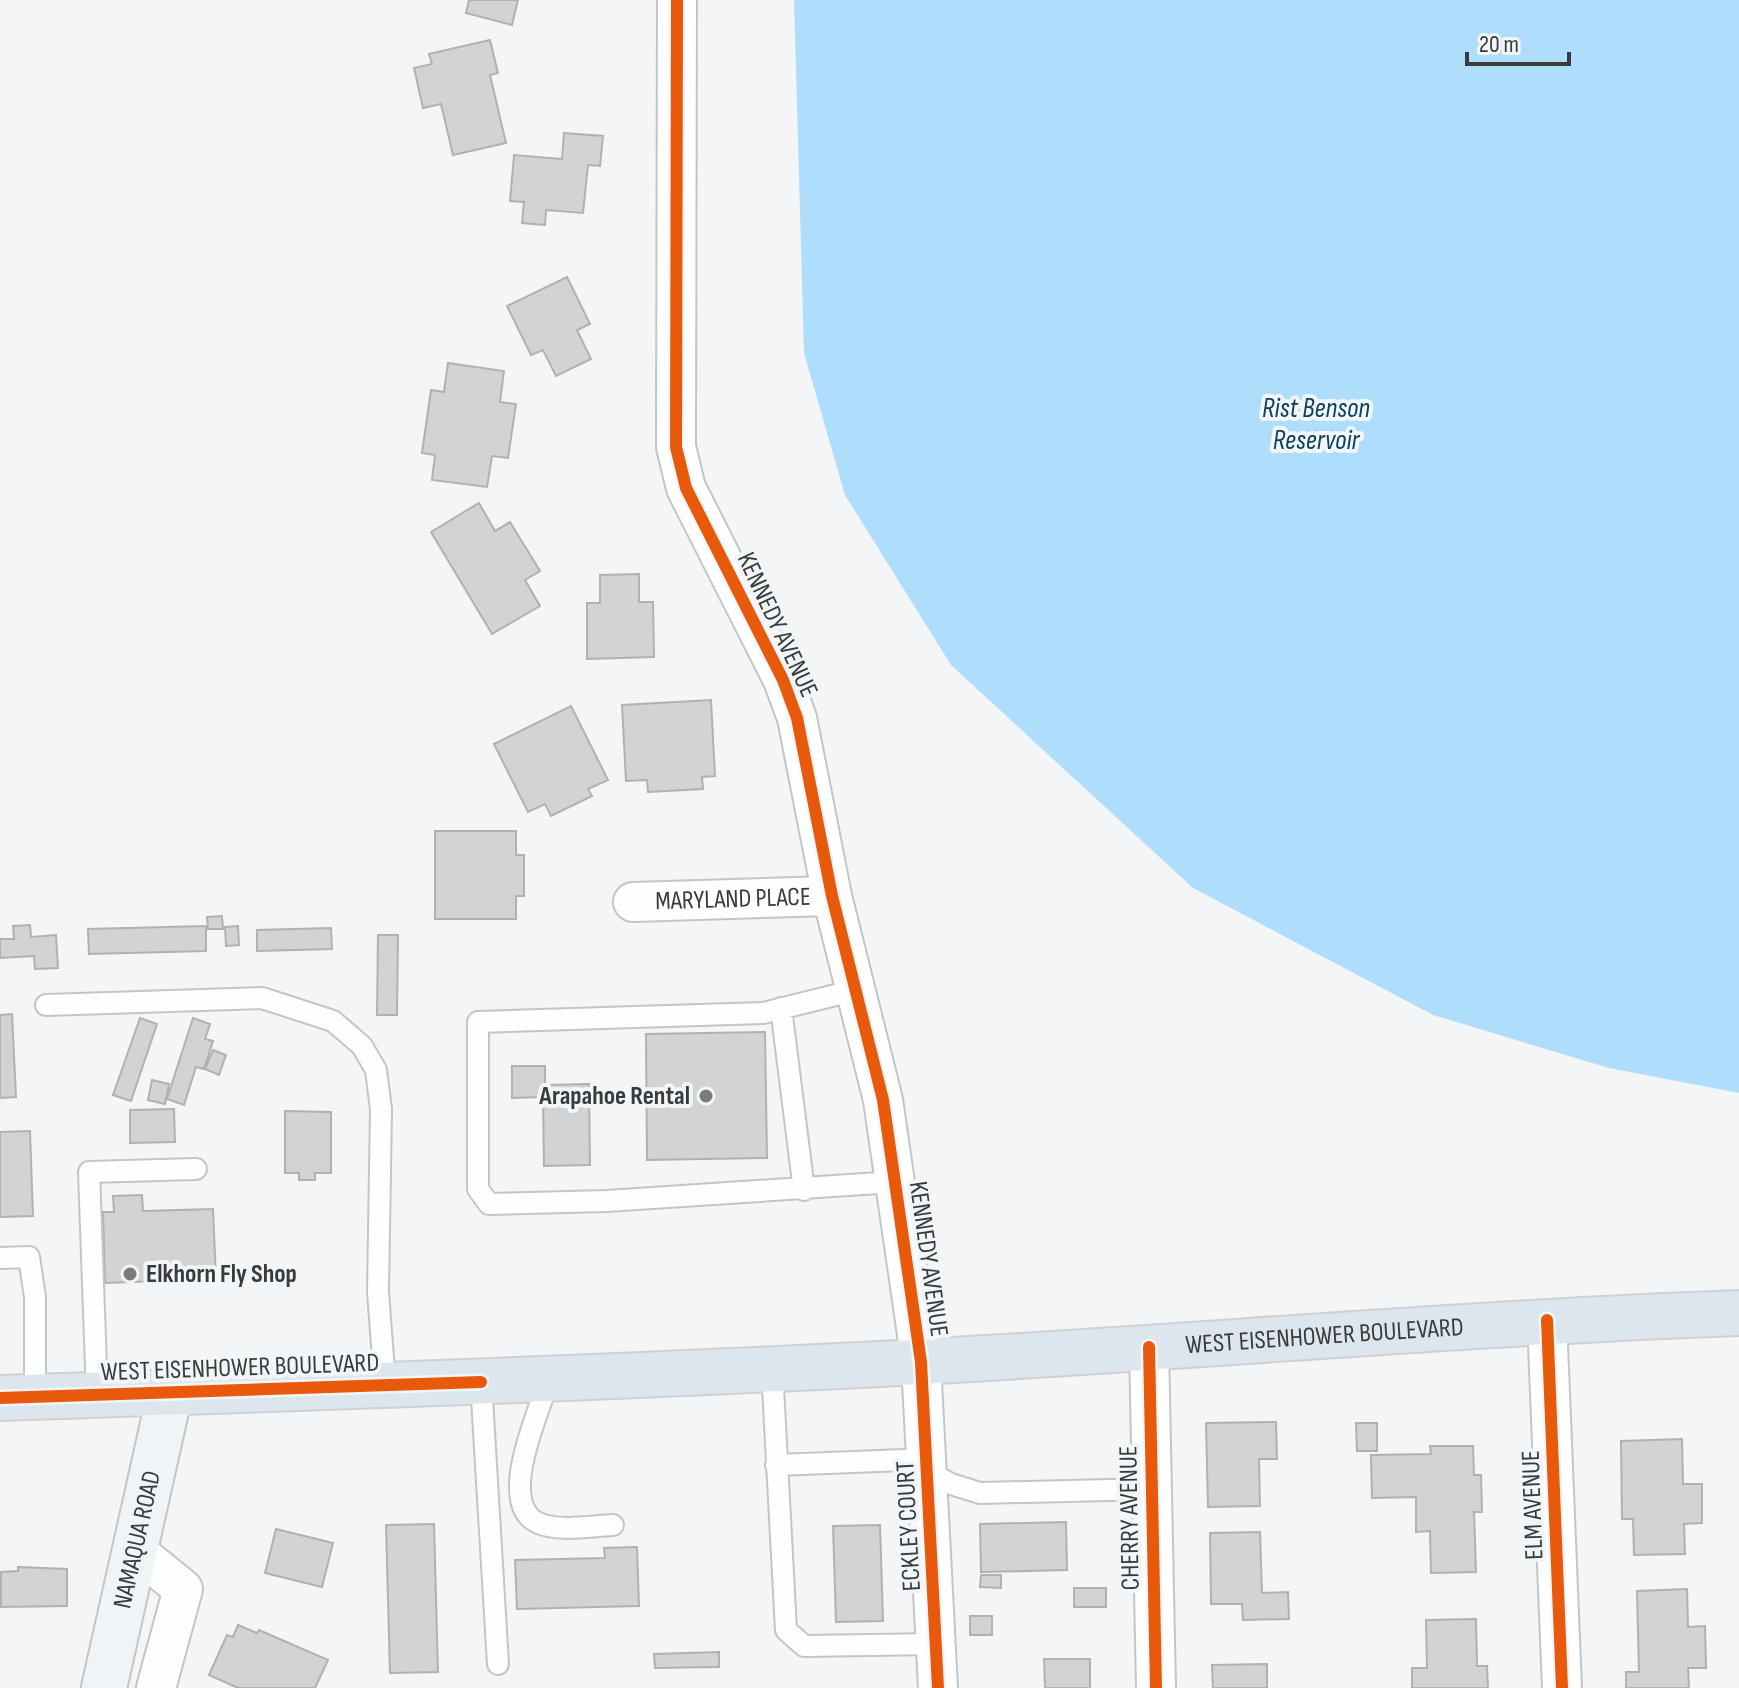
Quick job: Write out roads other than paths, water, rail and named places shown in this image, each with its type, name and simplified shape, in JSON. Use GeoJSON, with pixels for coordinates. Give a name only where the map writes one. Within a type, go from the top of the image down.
{"type":"FeatureCollection","features":[{"type":"Feature","properties":{"kind":"highway","name":"WEST EISENHOWER BOULEVARD"},"geometry":{"type":"LineString","coordinates":[[18,1397],[481,1382],[921,1362],[1547,1320],[1739,1313]]}},
{"type":"Feature","properties":{"kind":"main road","name":"NAMAQUA ROAD"},"geometry":{"type":"LineString","coordinates":[[104,1688],[170,1393]]}},
{"type":"Feature","properties":{"kind":"street","name":"KENNEDY AVENUE"},"geometry":{"type":"LineString","coordinates":[[677,0],[676,447],[686,488],[783,680],[797,718],[832,896],[883,1100],[921,1362]]}},
{"type":"Feature","properties":{"kind":"street","name":"MARYLAND PLACE"},"geometry":{"type":"LineString","coordinates":[[633,902],[832,896]]}},
{"type":"Feature","properties":{"kind":"street","name":"ELM AVENUE"},"geometry":{"type":"LineString","coordinates":[[1547,1320],[1562,1688]]}},
{"type":"Feature","properties":{"kind":"street","name":"CHERRY AVENUE"},"geometry":{"type":"LineString","coordinates":[[1149,1347],[1156,1688]]}},
{"type":"Feature","properties":{"kind":"street","name":"ECKLEY COURT"},"geometry":{"type":"LineString","coordinates":[[921,1362],[938,1688]]}},
{"type":"Feature","properties":{"kind":"street"},"geometry":{"type":"LineString","coordinates":[[135,1550],[183,1589],[156,1688]]}},
{"type":"Feature","properties":{"kind":"lane"},"geometry":{"type":"LineString","coordinates":[[856,990],[763,1013],[478,1022],[478,1189],[489,1204],[804,1190],[894,1182]]}},
{"type":"Feature","properties":{"kind":"lane"},"geometry":{"type":"LineString","coordinates":[[46,1005],[262,998],[333,1021],[362,1046],[376,1070],[381,1109],[378,1292],[385,1385]]}},
{"type":"Feature","properties":{"kind":"lane"},"geometry":{"type":"LineString","coordinates":[[781,1008],[804,1190]]}},
{"type":"Feature","properties":{"kind":"lane"},"geometry":{"type":"LineString","coordinates":[[97,1395],[89,1172],[196,1169]]}},
{"type":"Feature","properties":{"kind":"lane"},"geometry":{"type":"LineString","coordinates":[[0,1258],[29,1257],[35,1297],[18,1397]]}},
{"type":"Feature","properties":{"kind":"lane"},"geometry":{"type":"LineString","coordinates":[[772,1368],[786,1630],[804,1646],[937,1644]]}},
{"type":"Feature","properties":{"kind":"lane"},"geometry":{"type":"LineString","coordinates":[[549,1379],[518,1483],[521,1506],[527,1516],[552,1526],[613,1525]]}},
{"type":"Feature","properties":{"kind":"lane"},"geometry":{"type":"LineString","coordinates":[[481,1382],[498,1664]]}},
{"type":"Feature","properties":{"kind":"lane"},"geometry":{"type":"LineString","coordinates":[[776,1465],[904,1460],[980,1493],[1152,1489]]}},
{"type":"Feature","properties":{"kind":"water","name":"Rist Benson Reservoir"},"geometry":{"type":"Polygon","coordinates":[[[794,0],[1739,0],[1739,1093],[1609,1068],[1433,1015],[1193,888],[951,665],[845,495],[804,353],[794,0]]]}},
{"type":"Feature","properties":{"kind":"place","name":"Arapahoe Rental"},"geometry":{"type":"Point","coordinates":[706,1096]}},
{"type":"Feature","properties":{"kind":"place","name":"Elkhorn Fly Shop"},"geometry":{"type":"Point","coordinates":[130,1274]}}]}
